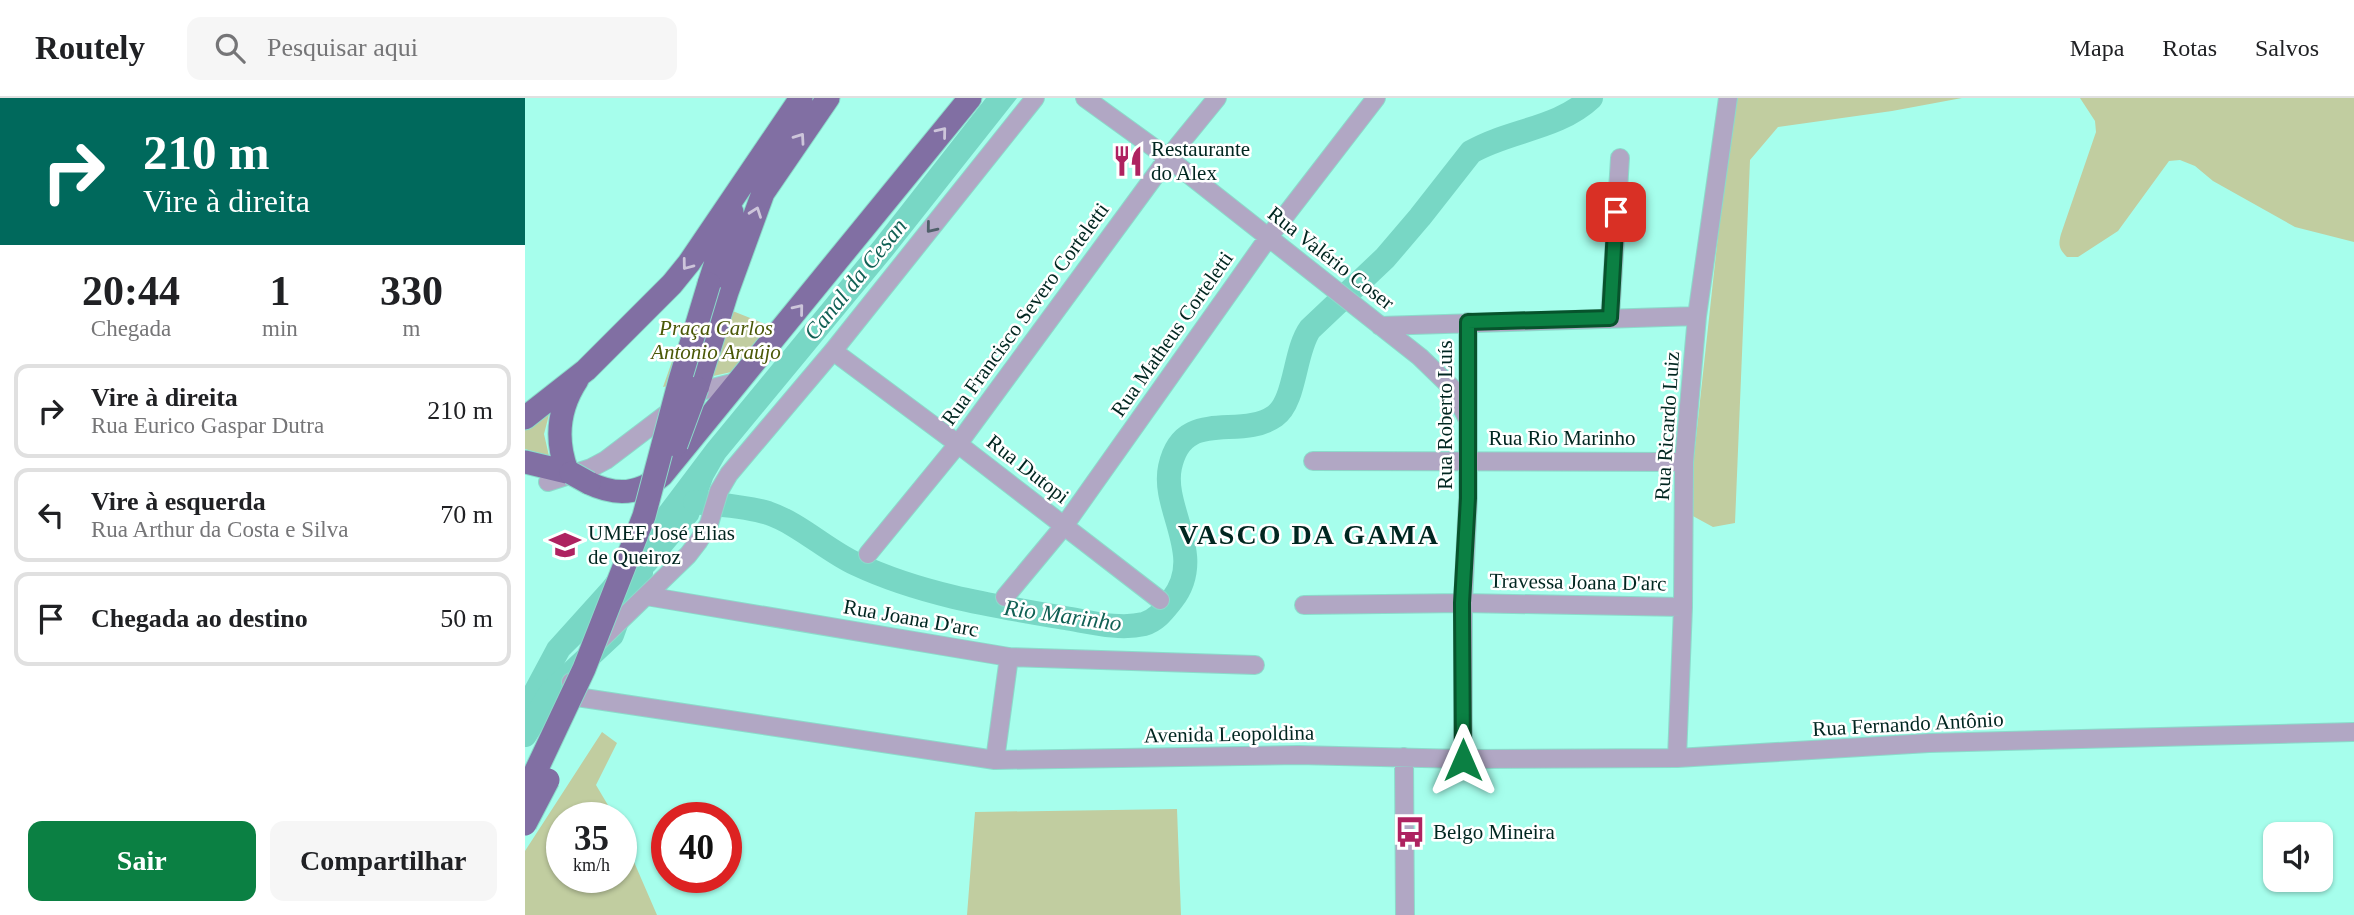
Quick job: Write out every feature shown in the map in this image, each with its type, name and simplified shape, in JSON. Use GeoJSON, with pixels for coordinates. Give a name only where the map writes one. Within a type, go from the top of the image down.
{"type":"FeatureCollection","features":[{"type":"Feature","properties":{"kind":"main road"},"geometry":{"type":"LineString","coordinates":[[525,824],[575,728],[623,612],[697,388],[738,195],[761,173],[801,98]]}},
{"type":"Feature","properties":{"kind":"main road"},"geometry":{"type":"LineString","coordinates":[[569,478],[559,445],[560,417],[569,391],[586,370],[672,284],[702,243],[828,98]]}},
{"type":"Feature","properties":{"kind":"main road"},"geometry":{"type":"LineString","coordinates":[[525,462],[611,492],[633,491],[653,483],[676,461],[970,98]]}},
{"type":"Feature","properties":{"kind":"main road"},"geometry":{"type":"LineString","coordinates":[[525,794],[584,669],[644,516],[680,380],[718,288]]}},
{"type":"Feature","properties":{"kind":"main road"},"geometry":{"type":"LineString","coordinates":[[525,418],[586,370]]}},
{"type":"Feature","properties":{"kind":"street"},"geometry":{"type":"LineString","coordinates":[[646,596],[688,555],[704,533],[715,501],[729,474],[833,351],[1035,98]]}},
{"type":"Feature","properties":{"kind":"street","name":"Rua Valério Coser"},"geometry":{"type":"LineString","coordinates":[[1085,98],[1168,158],[1442,376],[1452,388],[1467,418]]}},
{"type":"Feature","properties":{"kind":"street","name":"Rua Francisco Severo Corteletti"},"geometry":{"type":"LineString","coordinates":[[867,554],[958,444],[1168,158],[1217,98]]}},
{"type":"Feature","properties":{"kind":"street","name":"Rua Matheus Corteletti"},"geometry":{"type":"LineString","coordinates":[[1005,597],[1064,526],[1268,237],[1376,98]]}},
{"type":"Feature","properties":{"kind":"street","name":"Rua Ricardo Luiz"},"geometry":{"type":"LineString","coordinates":[[1677,758],[1683,607],[1684,462],[1697,316],[1728,98]]}},
{"type":"Feature","properties":{"kind":"street"},"geometry":{"type":"LineString","coordinates":[[1610,318],[1620,158]]}},
{"type":"Feature","properties":{"kind":"street"},"geometry":{"type":"LineString","coordinates":[[1380,326],[1697,316]]}},
{"type":"Feature","properties":{"kind":"street","name":"Rua Roberto Luís"},"geometry":{"type":"LineString","coordinates":[[1463,760],[1462,603],[1468,461],[1468,322]]}},
{"type":"Feature","properties":{"kind":"street","name":"Rua Dutopi"},"geometry":{"type":"LineString","coordinates":[[833,351],[1160,600]]}},
{"type":"Feature","properties":{"kind":"street"},"geometry":{"type":"LineString","coordinates":[[569,478],[606,460],[701,391],[740,381]]}},
{"type":"Feature","properties":{"kind":"street","name":"Rua Rio Marinho"},"geometry":{"type":"LineString","coordinates":[[1313,461],[1684,462]]}},
{"type":"Feature","properties":{"kind":"street","name":"Rua Joana D'arc"},"geometry":{"type":"LineString","coordinates":[[646,596],[1009,657],[1255,665]]}},
{"type":"Feature","properties":{"kind":"street","name":"Avenida Leopoldina"},"geometry":{"type":"LineString","coordinates":[[646,596],[576,664],[572,684],[577,697],[995,761],[1298,755],[1463,760]]}},
{"type":"Feature","properties":{"kind":"street","name":"Travessa Joana D'arc"},"geometry":{"type":"LineString","coordinates":[[1304,605],[1462,603],[1683,607]]}},
{"type":"Feature","properties":{"kind":"street"},"geometry":{"type":"LineString","coordinates":[[995,761],[1009,657]]}},
{"type":"Feature","properties":{"kind":"street","name":"Rua Fernando Antônio"},"geometry":{"type":"LineString","coordinates":[[1463,760],[1677,758],[1929,743],[2354,732]]}},
{"type":"Feature","properties":{"kind":"street"},"geometry":{"type":"LineString","coordinates":[[1404,757],[1405,915]]}},
{"type":"Feature","properties":{"kind":"green space"},"geometry":{"type":"Polygon","coordinates":[[[1733,98],[1962,98],[1778,127],[1750,160],[1735,523],[1713,527],[1691,515],[1689,502],[1733,98]]]}},
{"type":"Feature","properties":{"kind":"green space"},"geometry":{"type":"Polygon","coordinates":[[[2080,98],[2354,98],[2354,242],[2295,227],[2213,181],[2195,166],[2180,160],[2169,161],[2118,231],[2078,257],[2067,257],[2060,247],[2060,238],[2096,132],[2095,121],[2080,98]]]}},
{"type":"Feature","properties":{"kind":"green space","name":"Praça Carlos Antonio Araújo"},"geometry":{"type":"Polygon","coordinates":[[[695,296],[773,327],[736,371],[663,387],[695,296]]]}},
{"type":"Feature","properties":{"kind":"green space"},"geometry":{"type":"Polygon","coordinates":[[[551,407],[544,434],[549,456],[525,449],[525,429],[551,407]]]}},
{"type":"Feature","properties":{"kind":"green space"},"geometry":{"type":"Polygon","coordinates":[[[602,732],[617,743],[596,785],[606,802],[557,802],[602,732]]]}},
{"type":"Feature","properties":{"kind":"green space"},"geometry":{"type":"Polygon","coordinates":[[[1177,809],[1181,915],[967,915],[975,812],[1177,809]]]}},
{"type":"Feature","properties":{"kind":"green space"},"geometry":{"type":"Polygon","coordinates":[[[546,819],[546,893],[637,893],[637,869],[657,915],[525,915],[525,851],[546,819]]]}},
{"type":"Feature","properties":{"kind":"water","name":"Canal da Cesan"},"geometry":{"type":"Polygon","coordinates":[[[986,98],[1017,98],[892,256],[725,458],[713,479],[698,519],[655,570],[569,655],[525,734],[525,686],[548,643],[603,582],[707,444],[874,241],[986,98]]]}},
{"type":"Feature","properties":{"kind":"waterway","name":"Rio Marinho"},"geometry":{"type":"LineString","coordinates":[[695,502],[768,513],[856,564],[932,592],[1105,625],[1134,626],[1149,622],[1172,600],[1182,583],[1185,567],[1181,533],[1169,483],[1170,467],[1177,448],[1187,437],[1199,431],[1261,423],[1275,416],[1287,399],[1310,329],[1385,258],[1471,152],[1549,123],[1591,98]]}},
{"type":"Feature","properties":{"kind":"waterway","name":"Rio Marinho"},"geometry":{"type":"LineString","coordinates":[[525,735],[551,692],[612,635],[628,591],[641,573]]}},
{"type":"Feature","properties":{"kind":"place","name":"Restaurante do Alex"},"geometry":{"type":"Point","coordinates":[1128,161]}},
{"type":"Feature","properties":{"kind":"place","name":"UMEF José Elias de Queiroz"},"geometry":{"type":"Point","coordinates":[565,545]}},
{"type":"Feature","properties":{"kind":"place","name":"Belgo Mineira"},"geometry":{"type":"Point","coordinates":[1410,832]}},
{"type":"Feature","properties":{"kind":"district","name":"VASCO DA GAMA"},"geometry":{"type":"Point","coordinates":[1309,534]}},
{"type":"Feature","properties":{"kind":"route"},"geometry":{"type":"LineString","coordinates":[[1463,760],[1462,603],[1468,498],[1468,322],[1610,318],[1616,212]]}}]}
